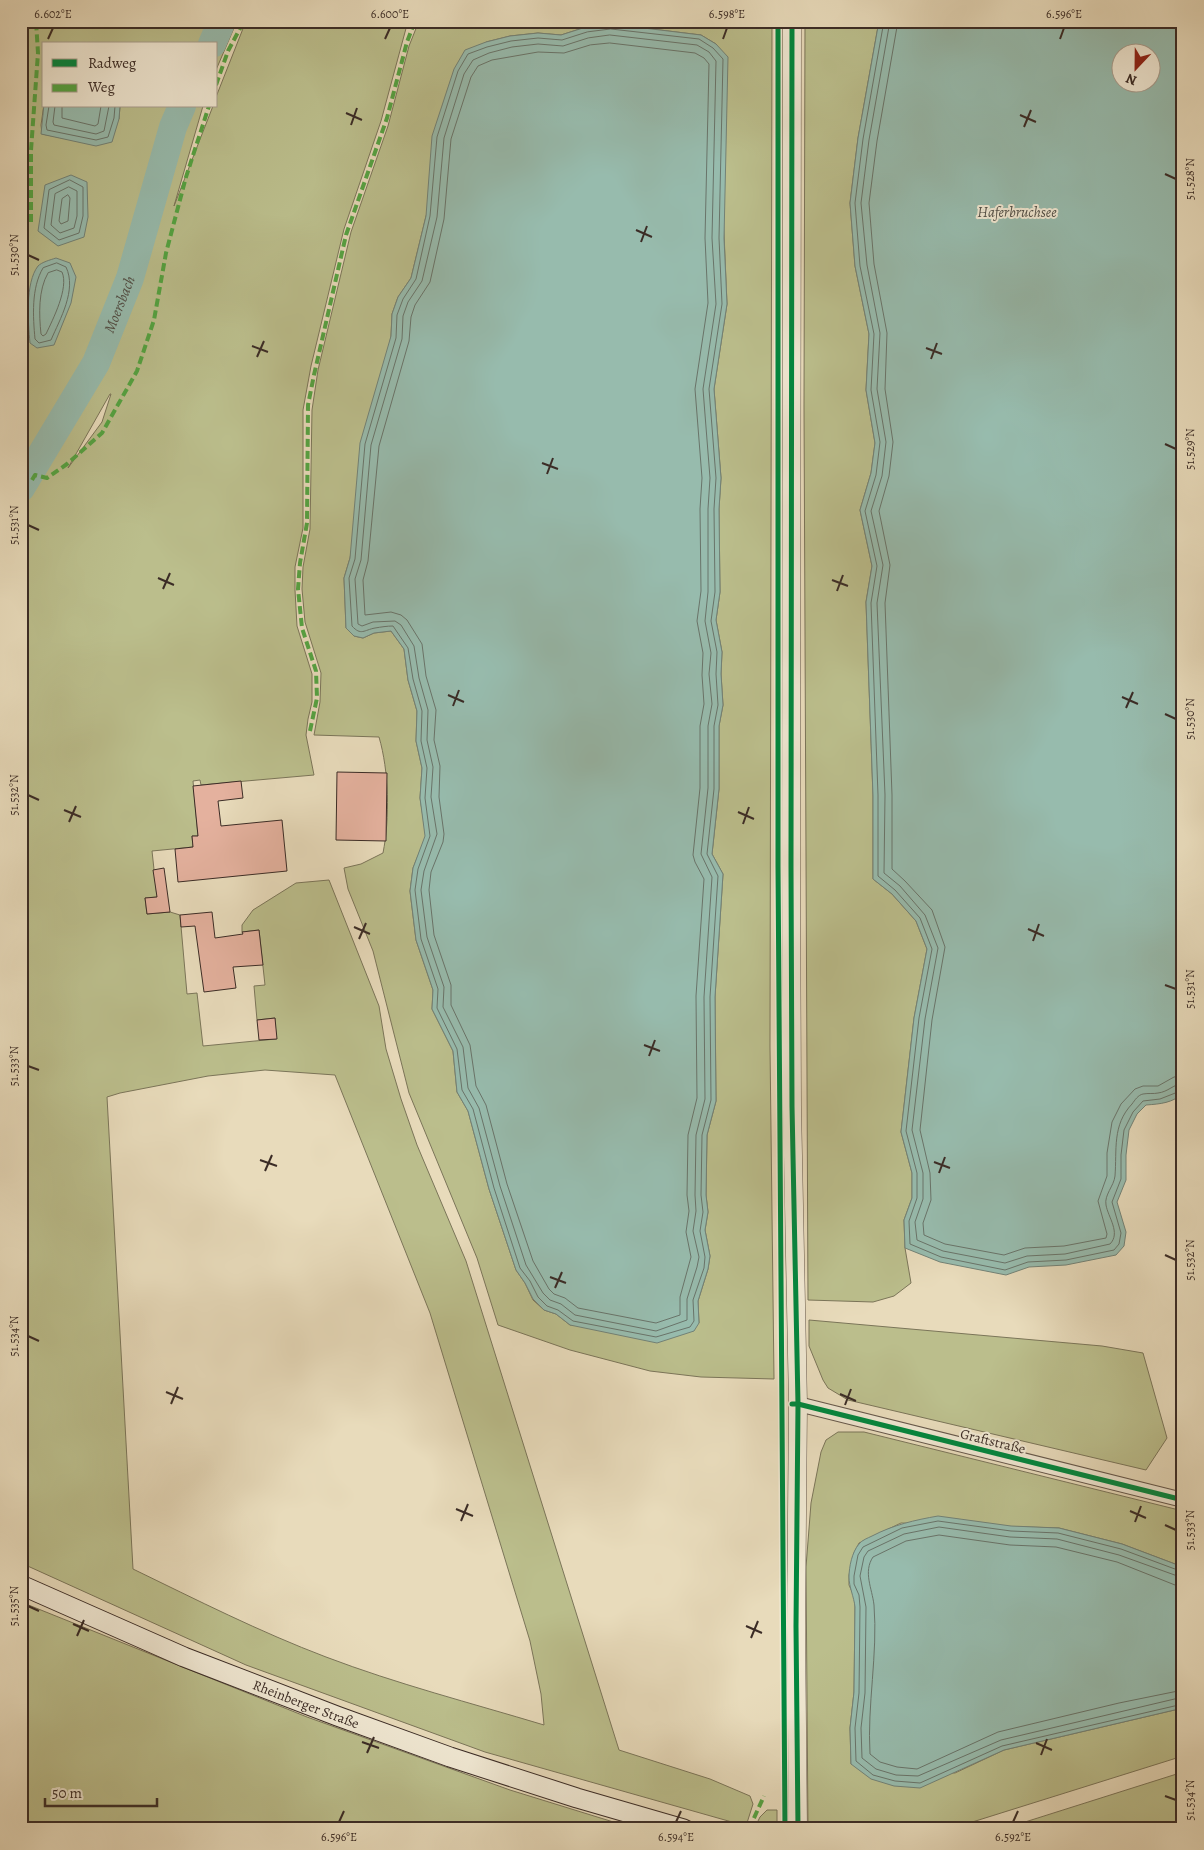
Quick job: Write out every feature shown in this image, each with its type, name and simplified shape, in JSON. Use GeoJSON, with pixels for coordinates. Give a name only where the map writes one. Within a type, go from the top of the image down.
{"type":"FeatureCollection","features":[{"type":"Feature","properties":{"kind":"main road","name":"Rheinberger Straße"},"geometry":{"type":"LineString","coordinates":[[21,1585],[184,1657],[337,1716],[450,1757],[577,1798],[684,1829]]}},
{"type":"Feature","properties":{"kind":"street"},"geometry":{"type":"LineString","coordinates":[[792,21],[792,1106],[798,1404],[796,1617],[798,1829]]}},
{"type":"Feature","properties":{"kind":"street","name":"Graftstraße"},"geometry":{"type":"LineString","coordinates":[[798,1404],[1183,1500]]}},
{"type":"Feature","properties":{"kind":"green space"},"geometry":{"type":"Polygon","coordinates":[[[29,21],[237,21],[218,65],[218,42],[42,42],[42,134],[67,139],[119,119],[120,108],[202,108],[174,206],[212,108],[218,108],[218,92],[246,21],[408,21],[381,121],[344,229],[311,366],[303,410],[303,528],[295,567],[295,590],[297,626],[312,674],[312,702],[306,735],[314,775],[201,785],[200,780],[193,781],[198,836],[192,836],[193,847],[152,851],[157,897],[145,898],[147,914],[170,912],[180,915],[187,994],[197,993],[203,1046],[276,1039],[275,1018],[257,1020],[254,986],[265,985],[259,930],[242,932],[242,925],[253,910],[296,883],[329,880],[379,1006],[386,1049],[417,1145],[466,1261],[619,1750],[710,1779],[750,1796],[753,1804],[746,1826],[485,1752],[246,1665],[21,1563],[21,168],[29,21]],[[111,394],[68,468],[102,422],[111,394]],[[265,1070],[208,1076],[107,1097],[133,1569],[253,1626],[326,1657],[407,1685],[544,1725],[541,1694],[530,1641],[430,1313],[335,1075],[265,1070]]]}},
{"type":"Feature","properties":{"kind":"green space"},"geometry":{"type":"Polygon","coordinates":[[[419,21],[772,21],[770,1047],[774,1379],[701,1377],[650,1371],[570,1350],[498,1325],[477,1258],[409,1093],[373,951],[348,889],[344,868],[361,864],[383,853],[387,825],[387,779],[379,737],[314,735],[320,702],[321,673],[305,622],[302,589],[303,567],[310,529],[312,410],[318,370],[351,232],[388,126],[409,46],[419,21]],[[611,24],[586,27],[561,35],[538,33],[510,36],[486,42],[426,216],[411,278],[398,297],[392,314],[391,336],[350,558],[344,578],[346,628],[354,636],[363,638],[374,633],[391,631],[404,649],[408,680],[417,711],[416,741],[422,768],[420,798],[426,836],[413,868],[410,891],[416,940],[433,990],[432,1009],[453,1051],[457,1092],[468,1111],[489,1189],[516,1270],[533,1300],[544,1310],[556,1314],[570,1325],[699,1323],[698,1301],[710,1256],[705,1230],[708,1212],[706,1195],[707,1135],[716,1101],[715,997],[723,874],[712,854],[719,789],[719,726],[723,705],[722,652],[716,620],[720,592],[719,509],[721,478],[714,389],[727,304],[716,44],[701,35],[611,24]]]}},
{"type":"Feature","properties":{"kind":"green space"},"geometry":{"type":"Polygon","coordinates":[[[805,21],[879,21],[858,138],[850,203],[855,266],[869,334],[866,390],[875,443],[871,473],[860,510],[872,566],[866,602],[873,796],[873,879],[892,894],[916,921],[927,949],[914,1018],[901,1132],[912,1173],[912,1198],[904,1220],[905,1248],[911,1283],[894,1296],[873,1302],[808,1300],[804,406],[805,21]]]}},
{"type":"Feature","properties":{"kind":"green space"},"geometry":{"type":"Polygon","coordinates":[[[809,1320],[1102,1346],[1143,1353],[1167,1438],[1146,1470],[848,1400],[828,1388],[823,1380],[809,1346],[809,1320]]]}},
{"type":"Feature","properties":{"kind":"green space"},"geometry":{"type":"Polygon","coordinates":[[[838,1432],[864,1432],[1183,1511],[1183,1567],[1122,1544],[1059,1528],[901,1523],[859,1543],[854,1553],[849,1575],[849,1585],[854,1596],[855,1607],[854,1692],[850,1728],[851,1764],[955,1773],[1004,1750],[1183,1708],[1183,1756],[950,1829],[808,1829],[806,1567],[811,1503],[821,1452],[826,1440],[838,1432]]]}},
{"type":"Feature","properties":{"kind":"green space"},"geometry":{"type":"Polygon","coordinates":[[[21,1602],[307,1717],[510,1790],[636,1829],[21,1829],[21,1602]]]}},
{"type":"Feature","properties":{"kind":"green space"},"geometry":{"type":"Polygon","coordinates":[[[1183,1772],[1183,1829],[1003,1829],[1183,1772]]]}},
{"type":"Feature","properties":{"kind":"green space"},"geometry":{"type":"Polygon","coordinates":[[[767,1810],[777,1810],[777,1829],[754,1829],[760,1817],[767,1810]]]}},
{"type":"Feature","properties":{"kind":"water","name":"Haferbruchsee"},"geometry":{"type":"Polygon","coordinates":[[[879,21],[1183,21],[1183,1093],[1171,1101],[1146,1105],[1137,1114],[1129,1130],[1126,1180],[1117,1202],[1126,1232],[1124,1246],[1116,1255],[1066,1265],[1029,1267],[1006,1275],[940,1262],[905,1248],[904,1220],[912,1198],[912,1173],[901,1132],[914,1018],[927,949],[916,921],[892,894],[873,879],[873,796],[866,602],[872,566],[860,510],[871,473],[875,443],[866,390],[869,334],[855,266],[850,203],[858,138],[879,21]]]}},
{"type":"Feature","properties":{"kind":"water"},"geometry":{"type":"Polygon","coordinates":[[[611,24],[701,35],[716,44],[728,57],[724,238],[727,304],[714,389],[721,478],[719,509],[720,592],[716,620],[722,652],[723,705],[719,726],[719,789],[712,854],[723,874],[715,997],[716,1101],[707,1135],[706,1195],[708,1212],[705,1230],[710,1256],[698,1301],[699,1323],[694,1331],[657,1343],[570,1325],[556,1314],[544,1310],[533,1299],[516,1270],[489,1189],[468,1111],[457,1092],[453,1051],[432,1009],[433,990],[416,940],[410,891],[413,868],[425,836],[420,798],[422,768],[416,741],[417,711],[408,680],[404,649],[391,631],[374,633],[363,638],[354,636],[346,628],[344,578],[350,558],[360,443],[391,336],[392,314],[398,297],[411,278],[426,216],[432,136],[454,69],[465,50],[486,42],[510,36],[538,33],[561,35],[586,27],[611,24]]]}},
{"type":"Feature","properties":{"kind":"water"},"geometry":{"type":"Polygon","coordinates":[[[44,108],[120,108],[119,119],[112,142],[96,146],[41,134],[44,108]]]}},
{"type":"Feature","properties":{"kind":"water"},"geometry":{"type":"Polygon","coordinates":[[[71,175],[87,182],[88,217],[84,237],[58,246],[38,231],[45,185],[71,175]]]}},
{"type":"Feature","properties":{"kind":"water"},"geometry":{"type":"Polygon","coordinates":[[[56,258],[70,263],[76,277],[71,303],[54,345],[37,348],[30,343],[28,303],[31,282],[38,266],[56,258]]]}},
{"type":"Feature","properties":{"kind":"water"},"geometry":{"type":"Polygon","coordinates":[[[938,1516],[1011,1526],[1059,1528],[1122,1544],[1183,1567],[1183,1708],[1004,1750],[920,1788],[894,1786],[871,1779],[851,1764],[850,1728],[854,1692],[855,1607],[849,1577],[853,1555],[860,1543],[880,1532],[904,1523],[938,1516]]]}},
{"type":"Feature","properties":{"kind":"building"},"geometry":{"type":"Polygon","coordinates":[[[337,772],[387,773],[386,841],[336,840],[337,772]]]}},
{"type":"Feature","properties":{"kind":"building"},"geometry":{"type":"Polygon","coordinates":[[[241,781],[243,798],[218,801],[221,826],[282,820],[287,871],[178,882],[175,849],[193,847],[192,836],[198,836],[193,786],[241,781]]]}},
{"type":"Feature","properties":{"kind":"building"},"geometry":{"type":"Polygon","coordinates":[[[164,868],[170,912],[147,914],[145,898],[157,897],[153,870],[164,868]]]}},
{"type":"Feature","properties":{"kind":"building"},"geometry":{"type":"Polygon","coordinates":[[[212,912],[215,938],[259,930],[263,965],[233,967],[236,988],[204,992],[195,926],[181,927],[180,915],[212,912]]]}},
{"type":"Feature","properties":{"kind":"building"},"geometry":{"type":"Polygon","coordinates":[[[275,1018],[277,1039],[259,1040],[257,1020],[275,1018]]]}},
{"type":"Feature","properties":{"kind":"waterway","name":"Moersbach"},"geometry":{"type":"LineString","coordinates":[[213,42],[222,21]]}},
{"type":"Feature","properties":{"kind":"waterway","name":"Moersbach"},"geometry":{"type":"LineString","coordinates":[[21,488],[96,363],[130,278],[173,127],[181,108]]}},
{"type":"Feature","properties":{"kind":"marked path"},"geometry":{"type":"LineString","coordinates":[[31,222],[31,150],[38,53],[36,21]]}},
{"type":"Feature","properties":{"kind":"marked path"},"geometry":{"type":"LineString","coordinates":[[218,79],[228,51],[244,21]]}},
{"type":"Feature","properties":{"kind":"marked path"},"geometry":{"type":"LineString","coordinates":[[310,731],[317,698],[316,671],[302,628],[298,589],[300,563],[307,523],[308,405],[346,235],[387,118],[407,42],[415,21]]}},
{"type":"Feature","properties":{"kind":"marked path"},"geometry":{"type":"LineString","coordinates":[[32,480],[35,475],[47,478],[67,464],[102,433],[137,371],[154,320],[166,253],[186,177],[208,108]]}},
{"type":"Feature","properties":{"kind":"marked path"},"geometry":{"type":"LineString","coordinates":[[749,1829],[764,1796]]}},
{"type":"Feature","properties":{"kind":"cycle path"},"geometry":{"type":"LineString","coordinates":[[778,21],[778,866],[785,1829]]}},
{"type":"Feature","properties":{"kind":"cycle path"},"geometry":{"type":"LineString","coordinates":[[792,21],[791,866],[792,1106],[798,1404],[796,1626],[798,1829]]}},
{"type":"Feature","properties":{"kind":"cycle path"},"geometry":{"type":"LineString","coordinates":[[792,1404],[1183,1500]]}}]}
